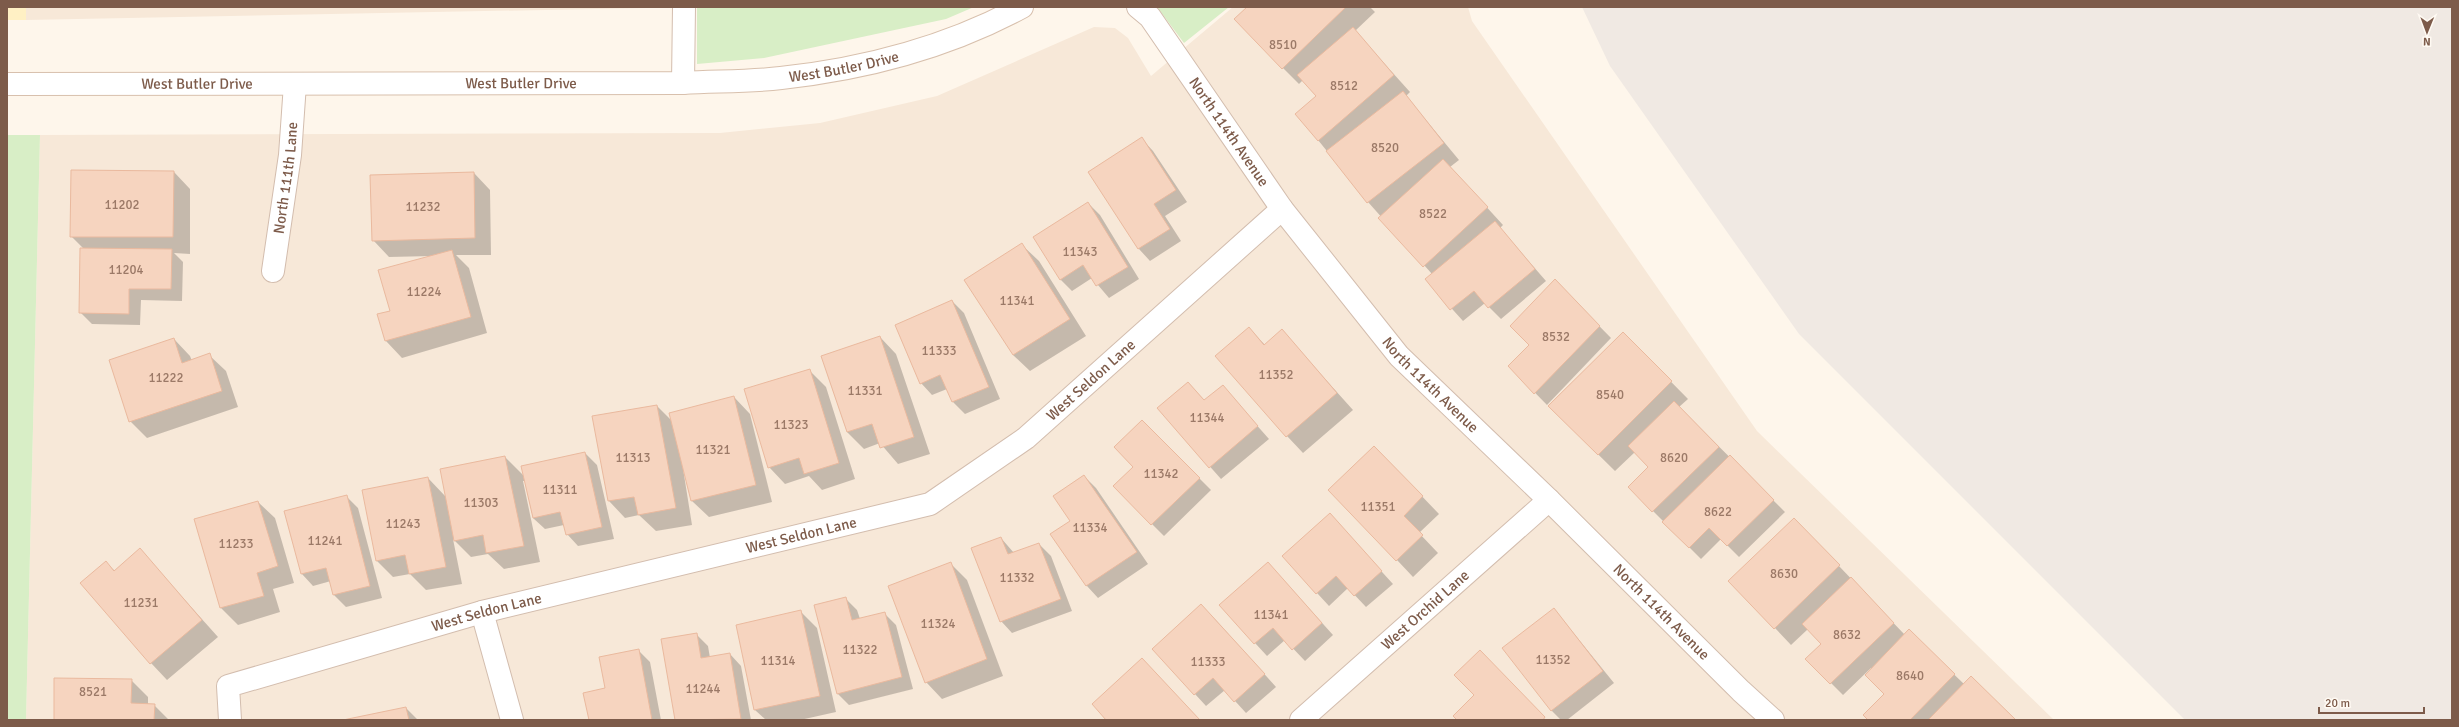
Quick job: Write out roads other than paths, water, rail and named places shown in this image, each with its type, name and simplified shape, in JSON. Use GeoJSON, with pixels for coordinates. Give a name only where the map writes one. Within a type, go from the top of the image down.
{"type":"FeatureCollection","features":[{"type":"Feature","properties":{"kind":"street"},"geometry":{"type":"LineString","coordinates":[[684,7],[684,83]]}},
{"type":"Feature","properties":{"kind":"street","name":"West Butler Drive"},"geometry":{"type":"LineString","coordinates":[[7,84],[684,83],[780,78],[827,72],[878,61],[945,42],[999,20],[1022,7]]}},
{"type":"Feature","properties":{"kind":"street","name":"North 114th Avenue"},"geometry":{"type":"LineString","coordinates":[[1138,7],[1150,18],[1282,209],[1398,356],[1549,500],[1735,685],[1773,720]]}},
{"type":"Feature","properties":{"kind":"street","name":"North 111th Lane"},"geometry":{"type":"LineString","coordinates":[[273,271],[290,155],[295,84]]}},
{"type":"Feature","properties":{"kind":"street","name":"West Seldon Lane"},"geometry":{"type":"LineString","coordinates":[[230,720],[228,686],[482,612],[930,504],[1026,438],[1282,209]]}},
{"type":"Feature","properties":{"kind":"street","name":"West Orchid Lane"},"geometry":{"type":"LineString","coordinates":[[1301,720],[1549,500]]}},
{"type":"Feature","properties":{"kind":"street"},"geometry":{"type":"LineString","coordinates":[[482,612],[512,720]]}}]}
